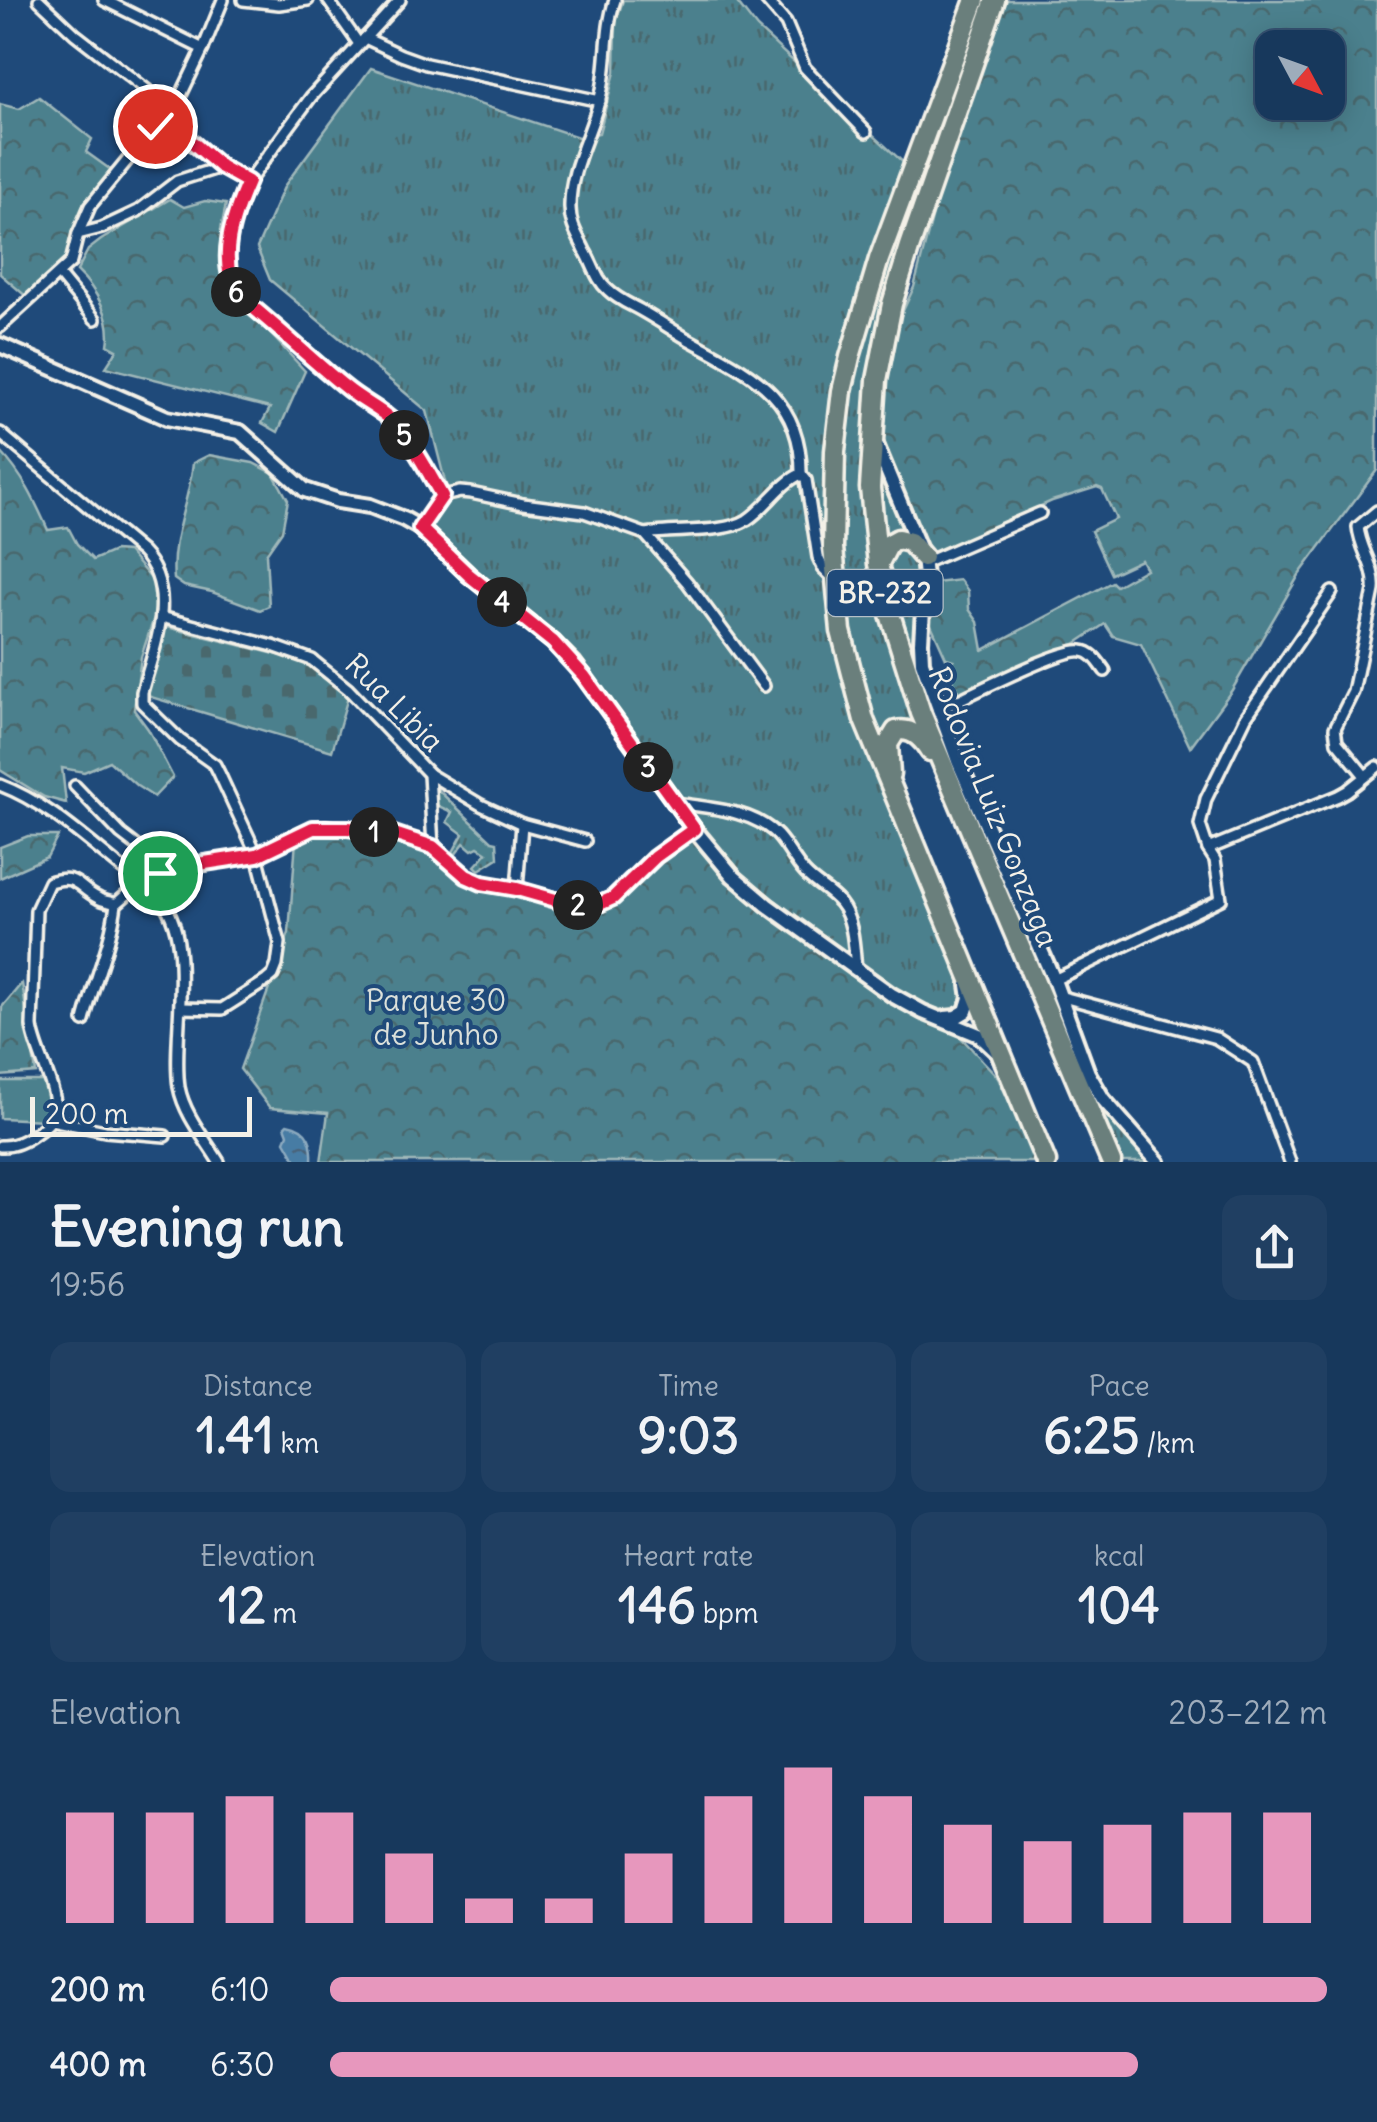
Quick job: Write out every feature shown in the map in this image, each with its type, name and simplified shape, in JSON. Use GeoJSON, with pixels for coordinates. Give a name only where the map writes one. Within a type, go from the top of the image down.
{"type":"FeatureCollection","features":[{"type":"Feature","properties":{"kind":"highway","name":"BR-232"},"geometry":{"type":"LineString","coordinates":[[975,0],[880,259],[850,357],[835,451],[832,548],[841,631],[864,720],[1046,1162]]}},
{"type":"Feature","properties":{"kind":"highway","name":"Rodovia Luiz Gonzaga"},"geometry":{"type":"LineString","coordinates":[[996,0],[892,304],[877,380],[870,477],[878,564],[913,689],[953,790],[1007,894],[1111,1162]]}},
{"type":"Feature","properties":{"kind":"highway"},"geometry":{"type":"LineString","coordinates":[[878,564],[889,544],[898,539],[910,542],[923,560]]}},
{"type":"Feature","properties":{"kind":"highway","name":"BR-232"},"geometry":{"type":"LineString","coordinates":[[892,788],[888,744],[896,731],[904,729],[926,745],[953,790]]}},
{"type":"Feature","properties":{"kind":"main road"},"geometry":{"type":"LineString","coordinates":[[0,345],[167,418],[240,432],[305,490],[389,512],[420,528],[469,575],[565,654],[733,876],[892,995],[984,1038],[1007,1066]]}},
{"type":"Feature","properties":{"kind":"main road"},"geometry":{"type":"LineString","coordinates":[[873,435],[923,560],[922,662],[1007,894],[1054,980],[1076,1045],[1096,1088],[1158,1162]]}},
{"type":"Feature","properties":{"kind":"main road"},"geometry":{"type":"LineString","coordinates":[[938,1018],[956,1017],[968,1008],[964,962]]}},
{"type":"Feature","properties":{"kind":"street"},"geometry":{"type":"LineString","coordinates":[[39,0],[221,167],[248,182]]}},
{"type":"Feature","properties":{"kind":"street"},"geometry":{"type":"LineString","coordinates":[[104,0],[203,48]]}},
{"type":"Feature","properties":{"kind":"street"},"geometry":{"type":"LineString","coordinates":[[0,326],[71,262],[90,206],[188,82],[223,0]]}},
{"type":"Feature","properties":{"kind":"street"},"geometry":{"type":"LineString","coordinates":[[244,0],[279,4],[308,0]]}},
{"type":"Feature","properties":{"kind":"street"},"geometry":{"type":"LineString","coordinates":[[328,0],[362,41],[426,64],[600,101]]}},
{"type":"Feature","properties":{"kind":"street"},"geometry":{"type":"LineString","coordinates":[[400,0],[299,112],[248,182],[231,230],[228,270],[239,296],[338,382],[393,421],[442,496]]}},
{"type":"Feature","properties":{"kind":"street"},"geometry":{"type":"LineString","coordinates":[[615,0],[600,101],[573,182],[570,213],[574,230],[597,277],[608,290],[735,364],[769,389],[784,406],[801,450],[818,558],[835,580]]}},
{"type":"Feature","properties":{"kind":"street"},"geometry":{"type":"LineString","coordinates":[[766,0],[786,23],[805,68],[866,132]]}},
{"type":"Feature","properties":{"kind":"street"},"geometry":{"type":"LineString","coordinates":[[78,234],[138,211],[177,181],[221,167]]}},
{"type":"Feature","properties":{"kind":"street"},"geometry":{"type":"LineString","coordinates":[[59,275],[95,320]]}},
{"type":"Feature","properties":{"kind":"street"},"geometry":{"type":"LineString","coordinates":[[0,432],[149,559],[160,581],[161,617],[142,692],[144,706],[180,740],[215,765],[257,855],[278,931],[280,954],[273,974],[222,1009],[181,1008]]}},
{"type":"Feature","properties":{"kind":"street"},"geometry":{"type":"LineString","coordinates":[[420,528],[442,496],[460,492],[584,512],[646,534],[737,525],[802,474]]}},
{"type":"Feature","properties":{"kind":"street"},"geometry":{"type":"LineString","coordinates":[[1366,776],[1342,750],[1336,728],[1353,692],[1374,590],[1372,565],[1358,528],[1377,511]]}},
{"type":"Feature","properties":{"kind":"street"},"geometry":{"type":"LineString","coordinates":[[923,560],[1040,513]]}},
{"type":"Feature","properties":{"kind":"street"},"geometry":{"type":"LineString","coordinates":[[646,534],[688,582],[764,686]]}},
{"type":"Feature","properties":{"kind":"street"},"geometry":{"type":"LineString","coordinates":[[1054,980],[1221,899],[1215,860],[1202,834],[1200,820],[1206,799],[1261,694],[1332,592]]}},
{"type":"Feature","properties":{"kind":"street","name":"Rua Libia"},"geometry":{"type":"LineString","coordinates":[[161,617],[274,646],[312,660],[348,689],[429,774],[522,824],[585,840]]}},
{"type":"Feature","properties":{"kind":"street"},"geometry":{"type":"LineString","coordinates":[[938,710],[1071,652],[1089,653],[1105,671]]}},
{"type":"Feature","properties":{"kind":"street"},"geometry":{"type":"LineString","coordinates":[[1208,849],[1338,796],[1377,767]]}},
{"type":"Feature","properties":{"kind":"street"},"geometry":{"type":"LineString","coordinates":[[429,774],[433,847]]}},
{"type":"Feature","properties":{"kind":"street"},"geometry":{"type":"LineString","coordinates":[[0,785],[42,807],[162,900],[172,915],[181,972],[180,1090],[218,1162]]}},
{"type":"Feature","properties":{"kind":"street"},"geometry":{"type":"LineString","coordinates":[[75,786],[121,834],[168,870]]}},
{"type":"Feature","properties":{"kind":"street"},"geometry":{"type":"LineString","coordinates":[[676,803],[715,809],[770,828],[808,876],[843,907],[856,970]]}},
{"type":"Feature","properties":{"kind":"street"},"geometry":{"type":"LineString","coordinates":[[517,889],[522,824]]}},
{"type":"Feature","properties":{"kind":"street"},"geometry":{"type":"LineString","coordinates":[[84,1021],[116,904],[140,883],[168,870],[257,855],[325,826],[394,834],[433,847],[466,876],[491,886],[584,907],[604,904],[613,898],[655,857],[694,829]]}},
{"type":"Feature","properties":{"kind":"street"},"geometry":{"type":"LineString","coordinates":[[0,1146],[19,1143],[54,1114],[55,1099],[32,1026],[36,910],[49,882],[73,880],[100,900],[116,904]]}},
{"type":"Feature","properties":{"kind":"street"},"geometry":{"type":"LineString","coordinates":[[1059,996],[1216,1038],[1254,1062],[1290,1162]]}},
{"type":"Feature","properties":{"kind":"street"},"geometry":{"type":"LineString","coordinates":[[51,1120],[105,1131],[165,1136]]}},
{"type":"Feature","properties":{"kind":"green space"},"geometry":{"type":"Polygon","coordinates":[[[623,0],[735,0],[757,28],[905,164],[843,357],[828,437],[825,527],[831,609],[831,573],[852,360],[974,0],[997,0],[901,271],[880,394],[877,565],[936,758],[911,729],[885,745],[960,962],[964,996],[955,1014],[938,1013],[889,989],[748,879],[705,834],[605,698],[427,527],[449,497],[427,411],[270,280],[257,248],[285,185],[371,68],[578,137],[599,133],[615,72],[616,22],[623,0]]]}},
{"type":"Feature","properties":{"kind":"green space"},"geometry":{"type":"Polygon","coordinates":[[[999,0],[1377,0],[1377,470],[1299,575],[1232,690],[1190,747],[1141,644],[1113,636],[1105,624],[1075,644],[1014,667],[960,694],[946,668],[953,660],[946,658],[929,620],[936,583],[960,580],[968,591],[969,609],[978,622],[983,650],[1112,582],[1116,586],[1146,569],[1141,560],[1111,574],[1091,531],[1116,519],[1102,489],[1097,487],[1052,501],[930,556],[874,435],[888,343],[914,287],[965,92],[999,0]]]}},
{"type":"Feature","properties":{"kind":"green space"},"geometry":{"type":"Polygon","coordinates":[[[39,97],[92,139],[86,152],[111,170],[80,215],[66,257],[28,298],[0,274],[0,104],[19,109],[39,97]]]}},
{"type":"Feature","properties":{"kind":"green space"},"geometry":{"type":"Polygon","coordinates":[[[170,199],[184,207],[205,201],[226,204],[221,230],[230,290],[305,371],[278,432],[262,423],[270,408],[106,367],[117,350],[108,345],[102,305],[77,271],[88,250],[170,199]]]}},
{"type":"Feature","properties":{"kind":"green space"},"geometry":{"type":"Polygon","coordinates":[[[875,442],[909,540],[879,559],[875,442]]]}},
{"type":"Feature","properties":{"kind":"green space"},"geometry":{"type":"Polygon","coordinates":[[[0,451],[22,479],[48,530],[68,527],[77,544],[93,560],[114,551],[128,552],[154,582],[156,612],[141,657],[134,710],[173,777],[154,797],[109,761],[84,772],[62,768],[66,803],[44,797],[0,770],[0,451]]]}},
{"type":"Feature","properties":{"kind":"green space"},"geometry":{"type":"Polygon","coordinates":[[[209,455],[253,463],[273,473],[288,500],[282,531],[266,554],[269,606],[260,610],[184,586],[174,579],[177,535],[193,463],[209,455]]]}},
{"type":"Feature","properties":{"kind":"green space"},"geometry":{"type":"Polygon","coordinates":[[[899,539],[921,559],[917,649],[990,840],[1080,1058],[1155,1162],[1117,1162],[954,786],[891,613],[886,550],[899,539]]]}},
{"type":"Feature","properties":{"kind":"green space"},"geometry":{"type":"Polygon","coordinates":[[[163,626],[303,661],[348,697],[332,751],[144,695],[163,626]]]}},
{"type":"Feature","properties":{"kind":"green space"},"geometry":{"type":"Polygon","coordinates":[[[435,787],[497,842],[498,858],[479,870],[475,866],[487,853],[478,847],[472,850],[464,843],[455,855],[463,834],[447,822],[452,812],[436,805],[435,787]]]}},
{"type":"Feature","properties":{"kind":"green space","name":"Parque 30 de Junho"},"geometry":{"type":"Polygon","coordinates":[[[329,831],[392,839],[428,851],[444,865],[520,896],[581,912],[619,900],[659,859],[688,838],[705,834],[748,879],[863,970],[889,989],[938,1013],[997,1076],[1038,1162],[321,1162],[328,1113],[270,1108],[240,1069],[289,933],[296,840],[329,831]]]}},
{"type":"Feature","properties":{"kind":"green space"},"geometry":{"type":"Polygon","coordinates":[[[28,836],[58,836],[47,857],[0,878],[0,847],[28,836]]]}},
{"type":"Feature","properties":{"kind":"green space"},"geometry":{"type":"Polygon","coordinates":[[[22,983],[36,1073],[0,1076],[2,1007],[22,983]]]}},
{"type":"Feature","properties":{"kind":"green space"},"geometry":{"type":"Polygon","coordinates":[[[0,1081],[44,1081],[51,1101],[46,1120],[0,1118],[0,1081]]]}},
{"type":"Feature","properties":{"kind":"water"},"geometry":{"type":"Polygon","coordinates":[[[287,1124],[301,1129],[308,1138],[312,1162],[297,1162],[285,1141],[287,1124]]]}},
{"type":"Feature","properties":{"kind":"route"},"geometry":{"type":"LineString","coordinates":[[155,126],[163,117],[221,167],[248,182],[231,230],[228,270],[234,289],[400,430],[442,496],[420,528],[469,575],[565,654],[694,829],[655,857],[613,898],[593,907],[482,883],[417,840],[325,826],[257,855],[160,873]]}}]}
